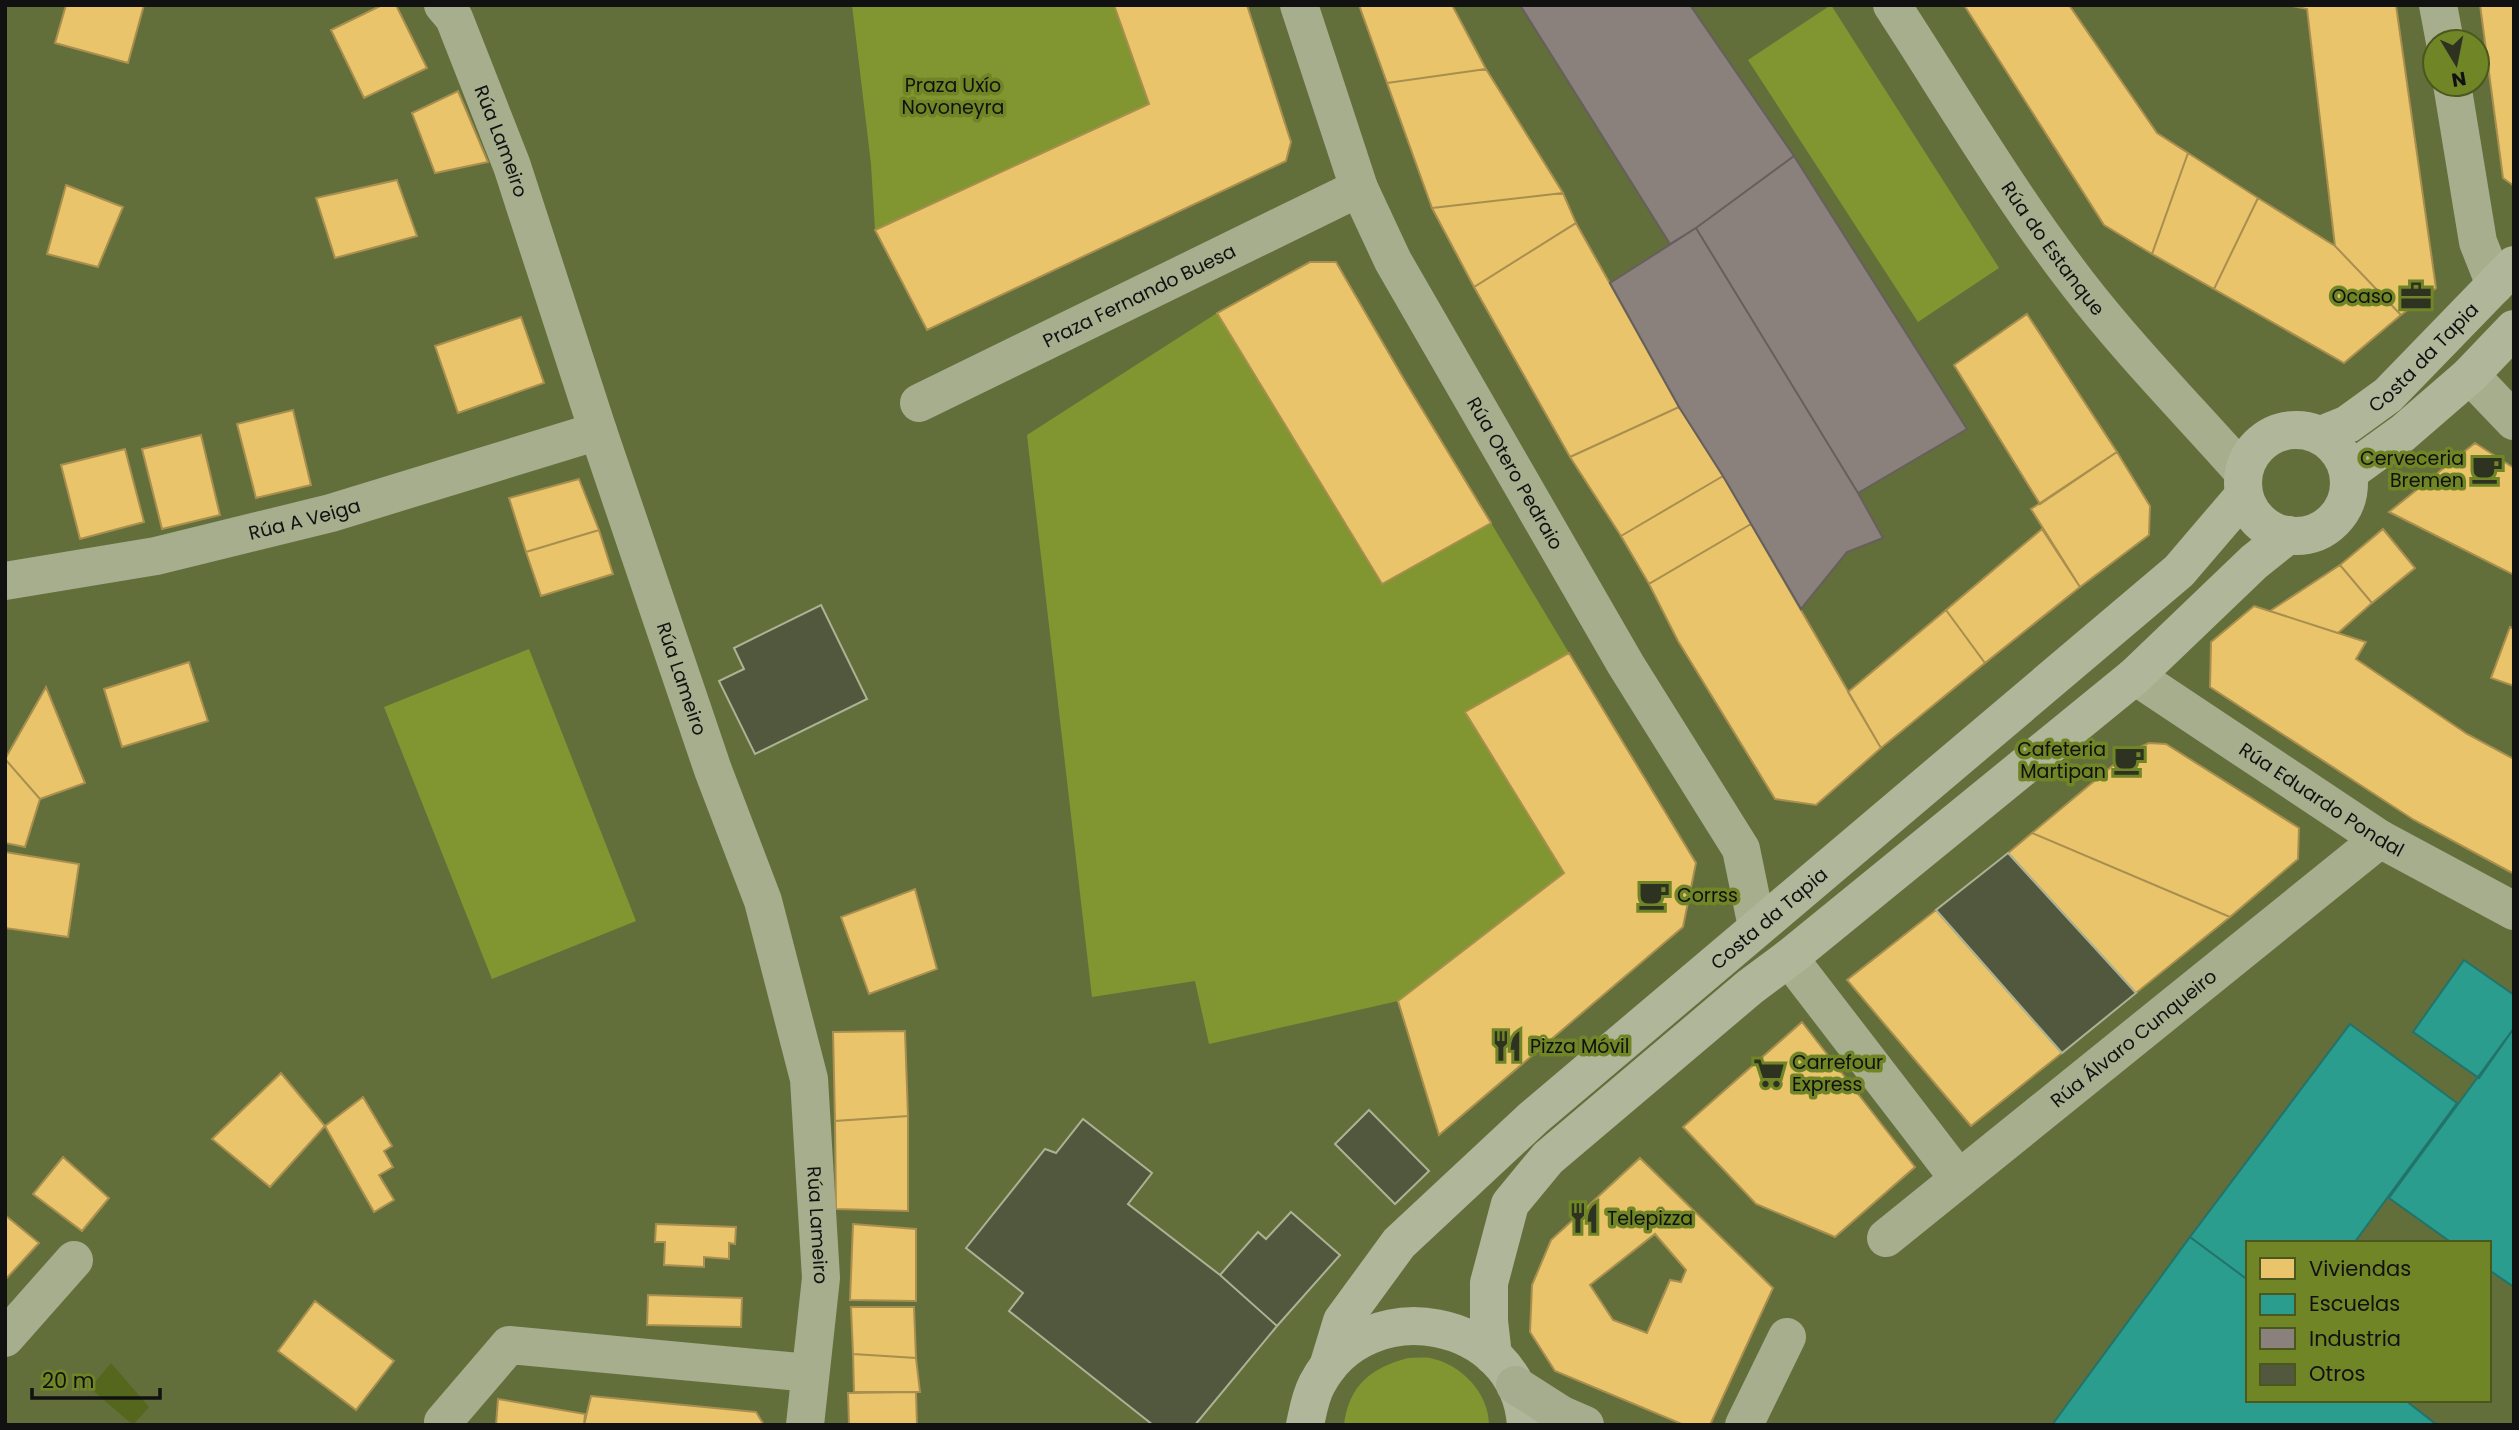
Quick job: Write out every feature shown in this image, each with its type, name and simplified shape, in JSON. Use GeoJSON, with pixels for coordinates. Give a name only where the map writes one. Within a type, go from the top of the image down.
{"type":"FeatureCollection","features":[{"type":"Feature","properties":{"kind":"highway"},"geometry":{"type":"LineString","coordinates":[[1504,1370],[1562,1415],[1585,1425]]}},
{"type":"Feature","properties":{"kind":"main road","name":"Costa da Tapia"},"geometry":{"type":"LineString","coordinates":[[2321,435],[2348,424],[2388,395],[2504,275]]}},
{"type":"Feature","properties":{"kind":"main road","name":"Costa da Tapia"},"geometry":{"type":"LineString","coordinates":[[2349,472],[2403,433],[2470,375],[2514,328]]}},
{"type":"Feature","properties":{"kind":"main road"},"geometry":{"type":"LineString","coordinates":[[2286,430],[2310,431],[2321,435],[2336,447],[2349,472],[2350,486],[2339,514],[2327,526],[2311,534],[2288,535],[2264,526],[2251,512],[2244,483],[2252,453],[2264,440],[2286,430]]}},
{"type":"Feature","properties":{"kind":"main road","name":"Costa da Tapia"},"geometry":{"type":"LineString","coordinates":[[1328,1367],[1342,1321],[1399,1243],[1533,1118],[2179,571],[2244,483]]}},
{"type":"Feature","properties":{"kind":"main road"},"geometry":{"type":"LineString","coordinates":[[1526,1425],[1504,1370],[1489,1321],[1489,1283],[1510,1204],[1548,1158],[1750,987],[2135,676],[2254,562],[2288,535]]}},
{"type":"Feature","properties":{"kind":"main road"},"geometry":{"type":"LineString","coordinates":[[2135,676],[2138,639],[2179,571]]}},
{"type":"Feature","properties":{"kind":"main road"},"geometry":{"type":"LineString","coordinates":[[1275,1425],[1308,1413],[1317,1383],[1328,1367],[1351,1345],[1378,1331],[1408,1325],[1439,1327],[1468,1338],[1504,1370]]}},
{"type":"Feature","properties":{"kind":"street","name":"Rúa Lameiro"},"geometry":{"type":"LineString","coordinates":[[443,5],[454,18],[512,166],[713,770],[763,901],[809,1079],[821,1278],[806,1425]]}},
{"type":"Feature","properties":{"kind":"street","name":"Rúa Otero Pedraio"},"geometry":{"type":"LineString","coordinates":[[1299,5],[1359,188],[1393,261],[1626,665],[1741,849],[1757,927]]}},
{"type":"Feature","properties":{"kind":"street","name":"Rúa do Estanque"},"geometry":{"type":"LineString","coordinates":[[1892,5],[2037,228],[2121,337],[2244,483]]}},
{"type":"Feature","properties":{"kind":"street"},"geometry":{"type":"LineString","coordinates":[[2438,5],[2442,28]]}},
{"type":"Feature","properties":{"kind":"street"},"geometry":{"type":"LineString","coordinates":[[2454,98],[2478,242],[2504,275]]}},
{"type":"Feature","properties":{"kind":"street","name":"Praza Fernando Buesa"},"geometry":{"type":"LineString","coordinates":[[919,403],[1359,188]]}},
{"type":"Feature","properties":{"kind":"street"},"geometry":{"type":"LineString","coordinates":[[2470,375],[2514,421]]}},
{"type":"Feature","properties":{"kind":"street","name":"Rúa A Veiga"},"geometry":{"type":"LineString","coordinates":[[5,581],[156,556],[331,513],[598,431]]}},
{"type":"Feature","properties":{"kind":"street","name":"Rúa Eduardo Pondal"},"geometry":{"type":"LineString","coordinates":[[2135,676],[2380,839],[2514,911]]}},
{"type":"Feature","properties":{"kind":"street","name":"Rúa Álvaro Cunqueiro"},"geometry":{"type":"LineString","coordinates":[[1886,1238],[2380,839]]}},
{"type":"Feature","properties":{"kind":"street"},"geometry":{"type":"LineString","coordinates":[[1789,958],[1959,1179]]}},
{"type":"Feature","properties":{"kind":"street"},"geometry":{"type":"LineString","coordinates":[[5,1338],[74,1260]]}},
{"type":"Feature","properties":{"kind":"street"},"geometry":{"type":"LineString","coordinates":[[1744,1425],[1787,1336]]}},
{"type":"Feature","properties":{"kind":"street"},"geometry":{"type":"LineString","coordinates":[[443,1422],[509,1345],[810,1373]]}},
{"type":"Feature","properties":{"kind":"green space","name":"Praza Uxío Novoneyra"},"geometry":{"type":"Polygon","coordinates":[[[852,5],[1114,5],[1149,104],[875,230],[871,164],[852,5]]]}},
{"type":"Feature","properties":{"kind":"green space"},"geometry":{"type":"Polygon","coordinates":[[[1831,5],[1999,268],[1918,322],[1748,60],[1831,5]]]}},
{"type":"Feature","properties":{"kind":"green space"},"geometry":{"type":"Polygon","coordinates":[[[1217,313],[1381,584],[1491,523],[1569,653],[1466,712],[1564,873],[1398,1001],[1209,1044],[1195,981],[1092,997],[1027,435],[1217,313]]]}},
{"type":"Feature","properties":{"kind":"green space"},"geometry":{"type":"Polygon","coordinates":[[[529,649],[636,921],[492,979],[384,707],[529,649]]]}},
{"type":"Feature","properties":{"kind":"green space"},"geometry":{"type":"Polygon","coordinates":[[[1408,1358],[1441,1361],[1462,1373],[1479,1391],[1488,1413],[1489,1425],[1344,1425],[1351,1399],[1364,1380],[1383,1367],[1408,1358]]]}},
{"type":"Feature","properties":{"kind":"shaded area"},"geometry":{"type":"Polygon","coordinates":[[[111,1363],[149,1407],[133,1425],[90,1388],[111,1363]]]}},
{"type":"Feature","properties":{"kind":"building: Viviendas"},"geometry":{"type":"Polygon","coordinates":[[[66,5],[144,5],[128,63],[55,43],[66,5]]]}},
{"type":"Feature","properties":{"kind":"building: Viviendas"},"geometry":{"type":"Polygon","coordinates":[[[382,5],[396,5],[427,68],[364,98],[331,30],[382,5]]]}},
{"type":"Feature","properties":{"kind":"building: Viviendas"},"geometry":{"type":"Polygon","coordinates":[[[1114,5],[1247,5],[1291,142],[1286,161],[927,330],[875,230],[1149,104],[1114,5]]]}},
{"type":"Feature","properties":{"kind":"building: Viviendas"},"geometry":{"type":"Polygon","coordinates":[[[1359,5],[1452,5],[1486,69],[1387,83],[1359,5]]]}},
{"type":"Feature","properties":{"kind":"building: Viviendas"},"geometry":{"type":"Polygon","coordinates":[[[1964,5],[2069,5],[2157,133],[2188,153],[2152,254],[2104,225],[1964,5]]]}},
{"type":"Feature","properties":{"kind":"building: Viviendas"},"geometry":{"type":"Polygon","coordinates":[[[2288,5],[2396,5],[2436,288],[2401,315],[2335,246],[2307,9],[2288,5]]]}},
{"type":"Feature","properties":{"kind":"building: Viviendas"},"geometry":{"type":"Polygon","coordinates":[[[2480,5],[2514,5],[2514,186],[2503,178],[2491,88],[2491,28],[2483,28],[2480,5]]]}},
{"type":"Feature","properties":{"kind":"building: Viviendas"},"geometry":{"type":"Polygon","coordinates":[[[1486,69],[1563,193],[1432,208],[1387,83],[1486,69]]]}},
{"type":"Feature","properties":{"kind":"building: Viviendas"},"geometry":{"type":"Polygon","coordinates":[[[458,91],[488,162],[435,173],[412,113],[458,91]]]}},
{"type":"Feature","properties":{"kind":"building: Viviendas"},"geometry":{"type":"Polygon","coordinates":[[[2188,153],[2258,198],[2214,289],[2152,254],[2188,153]]]}},
{"type":"Feature","properties":{"kind":"building: Viviendas"},"geometry":{"type":"Polygon","coordinates":[[[397,180],[417,236],[335,258],[316,198],[397,180]]]}},
{"type":"Feature","properties":{"kind":"building: Viviendas"},"geometry":{"type":"Polygon","coordinates":[[[66,185],[123,207],[98,267],[47,254],[66,185]]]}},
{"type":"Feature","properties":{"kind":"building: Viviendas"},"geometry":{"type":"Polygon","coordinates":[[[1563,193],[1576,223],[1474,287],[1432,208],[1563,193]]]}},
{"type":"Feature","properties":{"kind":"building: Viviendas"},"geometry":{"type":"Polygon","coordinates":[[[2258,198],[2335,246],[2401,315],[2344,363],[2214,289],[2258,198]]]}},
{"type":"Feature","properties":{"kind":"building: Viviendas"},"geometry":{"type":"Polygon","coordinates":[[[1576,223],[1679,407],[1570,457],[1474,287],[1576,223]]]}},
{"type":"Feature","properties":{"kind":"building: Viviendas"},"geometry":{"type":"Polygon","coordinates":[[[1310,262],[1336,262],[1491,523],[1382,584],[1217,313],[1310,262]]]}},
{"type":"Feature","properties":{"kind":"building: Viviendas"},"geometry":{"type":"Polygon","coordinates":[[[2027,314],[2117,452],[2040,504],[1954,365],[2027,314]]]}},
{"type":"Feature","properties":{"kind":"building: Viviendas"},"geometry":{"type":"Polygon","coordinates":[[[521,317],[544,383],[458,413],[435,346],[521,317]]]}},
{"type":"Feature","properties":{"kind":"building: Viviendas"},"geometry":{"type":"Polygon","coordinates":[[[1679,407],[1723,476],[1621,536],[1570,457],[1679,407]]]}},
{"type":"Feature","properties":{"kind":"building: Viviendas"},"geometry":{"type":"Polygon","coordinates":[[[293,410],[311,485],[256,498],[237,424],[293,410]]]}},
{"type":"Feature","properties":{"kind":"building: Viviendas"},"geometry":{"type":"Polygon","coordinates":[[[201,435],[220,515],[162,529],[142,449],[201,435]]]}},
{"type":"Feature","properties":{"kind":"building: Viviendas"},"geometry":{"type":"Polygon","coordinates":[[[2475,443],[2514,468],[2514,575],[2389,512],[2475,443]]]}},
{"type":"Feature","properties":{"kind":"building: Viviendas"},"geometry":{"type":"Polygon","coordinates":[[[125,449],[144,522],[80,539],[61,465],[125,449]]]}},
{"type":"Feature","properties":{"kind":"building: Viviendas"},"geometry":{"type":"Polygon","coordinates":[[[2117,452],[2150,506],[2149,535],[2080,587],[2031,509],[2117,452]]]}},
{"type":"Feature","properties":{"kind":"building: Viviendas"},"geometry":{"type":"Polygon","coordinates":[[[1723,476],[1751,524],[1649,584],[1621,536],[1723,476]]]}},
{"type":"Feature","properties":{"kind":"building: Viviendas"},"geometry":{"type":"Polygon","coordinates":[[[579,479],[599,530],[526,552],[509,498],[579,479]]]}},
{"type":"Feature","properties":{"kind":"building: Viviendas"},"geometry":{"type":"Polygon","coordinates":[[[1751,524],[1881,748],[1816,805],[1775,799],[1678,641],[1649,584],[1751,524]]]}},
{"type":"Feature","properties":{"kind":"building: Viviendas"},"geometry":{"type":"Polygon","coordinates":[[[2042,529],[2080,587],[1985,663],[1946,610],[2042,529]]]}},
{"type":"Feature","properties":{"kind":"building: Viviendas"},"geometry":{"type":"Polygon","coordinates":[[[2383,529],[2415,568],[2372,603],[2340,565],[2383,529]]]}},
{"type":"Feature","properties":{"kind":"building: Viviendas"},"geometry":{"type":"Polygon","coordinates":[[[599,530],[613,574],[541,596],[526,552],[599,530]]]}},
{"type":"Feature","properties":{"kind":"building: Viviendas"},"geometry":{"type":"Polygon","coordinates":[[[2340,565],[2372,603],[2338,633],[2270,611],[2340,565]]]}},
{"type":"Feature","properties":{"kind":"building: Viviendas"},"geometry":{"type":"Polygon","coordinates":[[[2254,606],[2366,642],[2356,659],[2467,734],[2514,759],[2514,874],[2414,820],[2210,687],[2211,642],[2254,606]]]}},
{"type":"Feature","properties":{"kind":"building: Viviendas"},"geometry":{"type":"Polygon","coordinates":[[[1946,610],[1985,663],[1881,748],[1848,692],[1946,610]]]}},
{"type":"Feature","properties":{"kind":"building: Viviendas"},"geometry":{"type":"Polygon","coordinates":[[[2510,627],[2514,629],[2514,686],[2491,678],[2510,627]]]}},
{"type":"Feature","properties":{"kind":"building: Viviendas"},"geometry":{"type":"Polygon","coordinates":[[[1569,653],[1696,863],[1683,927],[1439,1135],[1398,1001],[1564,873],[1465,712],[1569,653]]]}},
{"type":"Feature","properties":{"kind":"building: Viviendas"},"geometry":{"type":"Polygon","coordinates":[[[189,662],[208,721],[122,747],[104,689],[189,662]]]}},
{"type":"Feature","properties":{"kind":"building: Viviendas"},"geometry":{"type":"Polygon","coordinates":[[[46,687],[85,783],[40,799],[5,759],[46,687]]]}},
{"type":"Feature","properties":{"kind":"building: Viviendas"},"geometry":{"type":"Polygon","coordinates":[[[2149,743],[2166,744],[2299,828],[2298,859],[2230,917],[2032,833],[2129,752],[2149,743]]]}},
{"type":"Feature","properties":{"kind":"building: Viviendas"},"geometry":{"type":"Polygon","coordinates":[[[5,759],[40,799],[25,847],[5,843],[5,759]]]}},
{"type":"Feature","properties":{"kind":"building: Viviendas"},"geometry":{"type":"Polygon","coordinates":[[[2032,833],[2230,917],[2136,993],[2008,853],[2032,833]]]}},
{"type":"Feature","properties":{"kind":"building: Viviendas"},"geometry":{"type":"Polygon","coordinates":[[[5,852],[79,864],[68,937],[5,928],[5,852]]]}},
{"type":"Feature","properties":{"kind":"building: Viviendas"},"geometry":{"type":"Polygon","coordinates":[[[915,889],[937,969],[869,994],[841,917],[915,889]]]}},
{"type":"Feature","properties":{"kind":"building: Viviendas"},"geometry":{"type":"Polygon","coordinates":[[[1936,910],[2062,1053],[1971,1126],[1847,980],[1936,910]]]}},
{"type":"Feature","properties":{"kind":"building: Viviendas"},"geometry":{"type":"Polygon","coordinates":[[[1802,1022],[1915,1167],[1835,1237],[1756,1204],[1683,1127],[1802,1022]]]}},
{"type":"Feature","properties":{"kind":"building: Viviendas"},"geometry":{"type":"Polygon","coordinates":[[[905,1031],[908,1116],[835,1121],[833,1032],[905,1031]]]}},
{"type":"Feature","properties":{"kind":"building: Viviendas"},"geometry":{"type":"Polygon","coordinates":[[[281,1073],[325,1126],[270,1187],[212,1139],[281,1073]]]}},
{"type":"Feature","properties":{"kind":"building: Viviendas"},"geometry":{"type":"Polygon","coordinates":[[[363,1097],[392,1146],[384,1151],[393,1167],[379,1175],[394,1200],[374,1212],[325,1126],[363,1097]]]}},
{"type":"Feature","properties":{"kind":"building: Viviendas"},"geometry":{"type":"Polygon","coordinates":[[[908,1116],[908,1211],[836,1209],[835,1121],[908,1116]]]}},
{"type":"Feature","properties":{"kind":"building: Viviendas"},"geometry":{"type":"Polygon","coordinates":[[[63,1157],[109,1198],[82,1231],[33,1194],[63,1157]]]}},
{"type":"Feature","properties":{"kind":"building: Viviendas"},"geometry":{"type":"Polygon","coordinates":[[[1640,1158],[1773,1288],[1710,1425],[1684,1425],[1555,1371],[1530,1332],[1532,1285],[1551,1240],[1640,1158]],[[1655,1234],[1590,1285],[1613,1320],[1647,1333],[1670,1280],[1681,1282],[1686,1270],[1655,1234]]]}},
{"type":"Feature","properties":{"kind":"building: Viviendas"},"geometry":{"type":"Polygon","coordinates":[[[5,1215],[39,1243],[5,1280],[5,1215]]]}},
{"type":"Feature","properties":{"kind":"building: Viviendas"},"geometry":{"type":"Polygon","coordinates":[[[656,1224],[736,1227],[735,1244],[729,1243],[729,1259],[704,1257],[704,1267],[664,1265],[665,1242],[655,1242],[656,1224]]]}},
{"type":"Feature","properties":{"kind":"building: Viviendas"},"geometry":{"type":"Polygon","coordinates":[[[853,1224],[916,1229],[916,1301],[850,1300],[853,1224]]]}},
{"type":"Feature","properties":{"kind":"building: Viviendas"},"geometry":{"type":"Polygon","coordinates":[[[648,1295],[742,1298],[741,1327],[647,1325],[648,1295]]]}},
{"type":"Feature","properties":{"kind":"building: Viviendas"},"geometry":{"type":"Polygon","coordinates":[[[315,1301],[394,1361],[356,1410],[278,1351],[315,1301]]]}},
{"type":"Feature","properties":{"kind":"building: Viviendas"},"geometry":{"type":"Polygon","coordinates":[[[851,1307],[914,1307],[916,1358],[853,1354],[851,1307]]]}},
{"type":"Feature","properties":{"kind":"building: Viviendas"},"geometry":{"type":"Polygon","coordinates":[[[853,1354],[916,1358],[920,1392],[854,1392],[853,1354]]]}},
{"type":"Feature","properties":{"kind":"building: Viviendas"},"geometry":{"type":"Polygon","coordinates":[[[916,1392],[917,1425],[849,1425],[848,1393],[916,1392]]]}},
{"type":"Feature","properties":{"kind":"building: Viviendas"},"geometry":{"type":"Polygon","coordinates":[[[591,1396],[756,1412],[764,1425],[584,1425],[591,1396]]]}},
{"type":"Feature","properties":{"kind":"building: Viviendas"},"geometry":{"type":"Polygon","coordinates":[[[498,1399],[585,1414],[584,1425],[496,1425],[498,1399]]]}},
{"type":"Feature","properties":{"kind":"building: Escuelas"},"geometry":{"type":"Polygon","coordinates":[[[2464,960],[2514,995],[2514,1028],[2479,1078],[2413,1032],[2464,960]]]}},
{"type":"Feature","properties":{"kind":"building: Escuelas"},"geometry":{"type":"Polygon","coordinates":[[[2350,1024],[2457,1103],[2355,1241],[2246,1241],[2246,1279],[2190,1237],[2350,1024]]]}},
{"type":"Feature","properties":{"kind":"building: Escuelas"},"geometry":{"type":"Polygon","coordinates":[[[2514,1028],[2514,1287],[2491,1271],[2491,1241],[2449,1241],[2389,1198],[2514,1028]]]}},
{"type":"Feature","properties":{"kind":"building: Escuelas"},"geometry":{"type":"Polygon","coordinates":[[[2190,1237],[2246,1279],[2246,1402],[2408,1402],[2437,1425],[2052,1425],[2190,1237]]]}},
{"type":"Feature","properties":{"kind":"building: Industria"},"geometry":{"type":"Polygon","coordinates":[[[1520,5],[1690,5],[1794,156],[1670,244],[1520,5]]]}},
{"type":"Feature","properties":{"kind":"building: Industria"},"geometry":{"type":"Polygon","coordinates":[[[1794,156],[1967,429],[1858,493],[1696,228],[1794,156]]]}},
{"type":"Feature","properties":{"kind":"building: Industria"},"geometry":{"type":"Polygon","coordinates":[[[1696,228],[1883,538],[1847,552],[1801,609],[1679,407],[1610,283],[1696,228]]]}},
{"type":"Feature","properties":{"kind":"building: Otros"},"geometry":{"type":"Polygon","coordinates":[[[821,605],[867,699],[755,754],[719,681],[744,669],[734,648],[821,605]]]}},
{"type":"Feature","properties":{"kind":"building: Otros"},"geometry":{"type":"Polygon","coordinates":[[[2008,853],[2136,993],[2062,1053],[1936,910],[2008,853]]]}},
{"type":"Feature","properties":{"kind":"building: Otros"},"geometry":{"type":"Polygon","coordinates":[[[1369,1110],[1429,1171],[1395,1204],[1335,1144],[1369,1110]]]}},
{"type":"Feature","properties":{"kind":"building: Otros"},"geometry":{"type":"Polygon","coordinates":[[[1083,1119],[1152,1173],[1128,1204],[1220,1275],[1277,1326],[1195,1425],[1153,1425],[1009,1311],[1023,1293],[966,1248],[1045,1149],[1056,1153],[1083,1119]]]}},
{"type":"Feature","properties":{"kind":"building: Otros"},"geometry":{"type":"Polygon","coordinates":[[[1291,1212],[1340,1255],[1277,1326],[1220,1275],[1258,1232],[1266,1239],[1291,1212]]]}},
{"type":"Feature","properties":{"kind":"place","name":"Ocaso"},"geometry":{"type":"Point","coordinates":[2416,296]}},
{"type":"Feature","properties":{"kind":"place","name":"Cerveceria Bremen"},"geometry":{"type":"Point","coordinates":[2487,469]}},
{"type":"Feature","properties":{"kind":"place","name":"Cafeteria Martipan"},"geometry":{"type":"Point","coordinates":[2129,760]}},
{"type":"Feature","properties":{"kind":"place","name":"Corrss"},"geometry":{"type":"Point","coordinates":[1654,895]}},
{"type":"Feature","properties":{"kind":"place","name":"Pizza Móvil"},"geometry":{"type":"Point","coordinates":[1507,1046]}},
{"type":"Feature","properties":{"kind":"place","name":"Carrefour Express"},"geometry":{"type":"Point","coordinates":[1769,1073]}},
{"type":"Feature","properties":{"kind":"place","name":"Telepizza"},"geometry":{"type":"Point","coordinates":[1584,1218]}}]}
